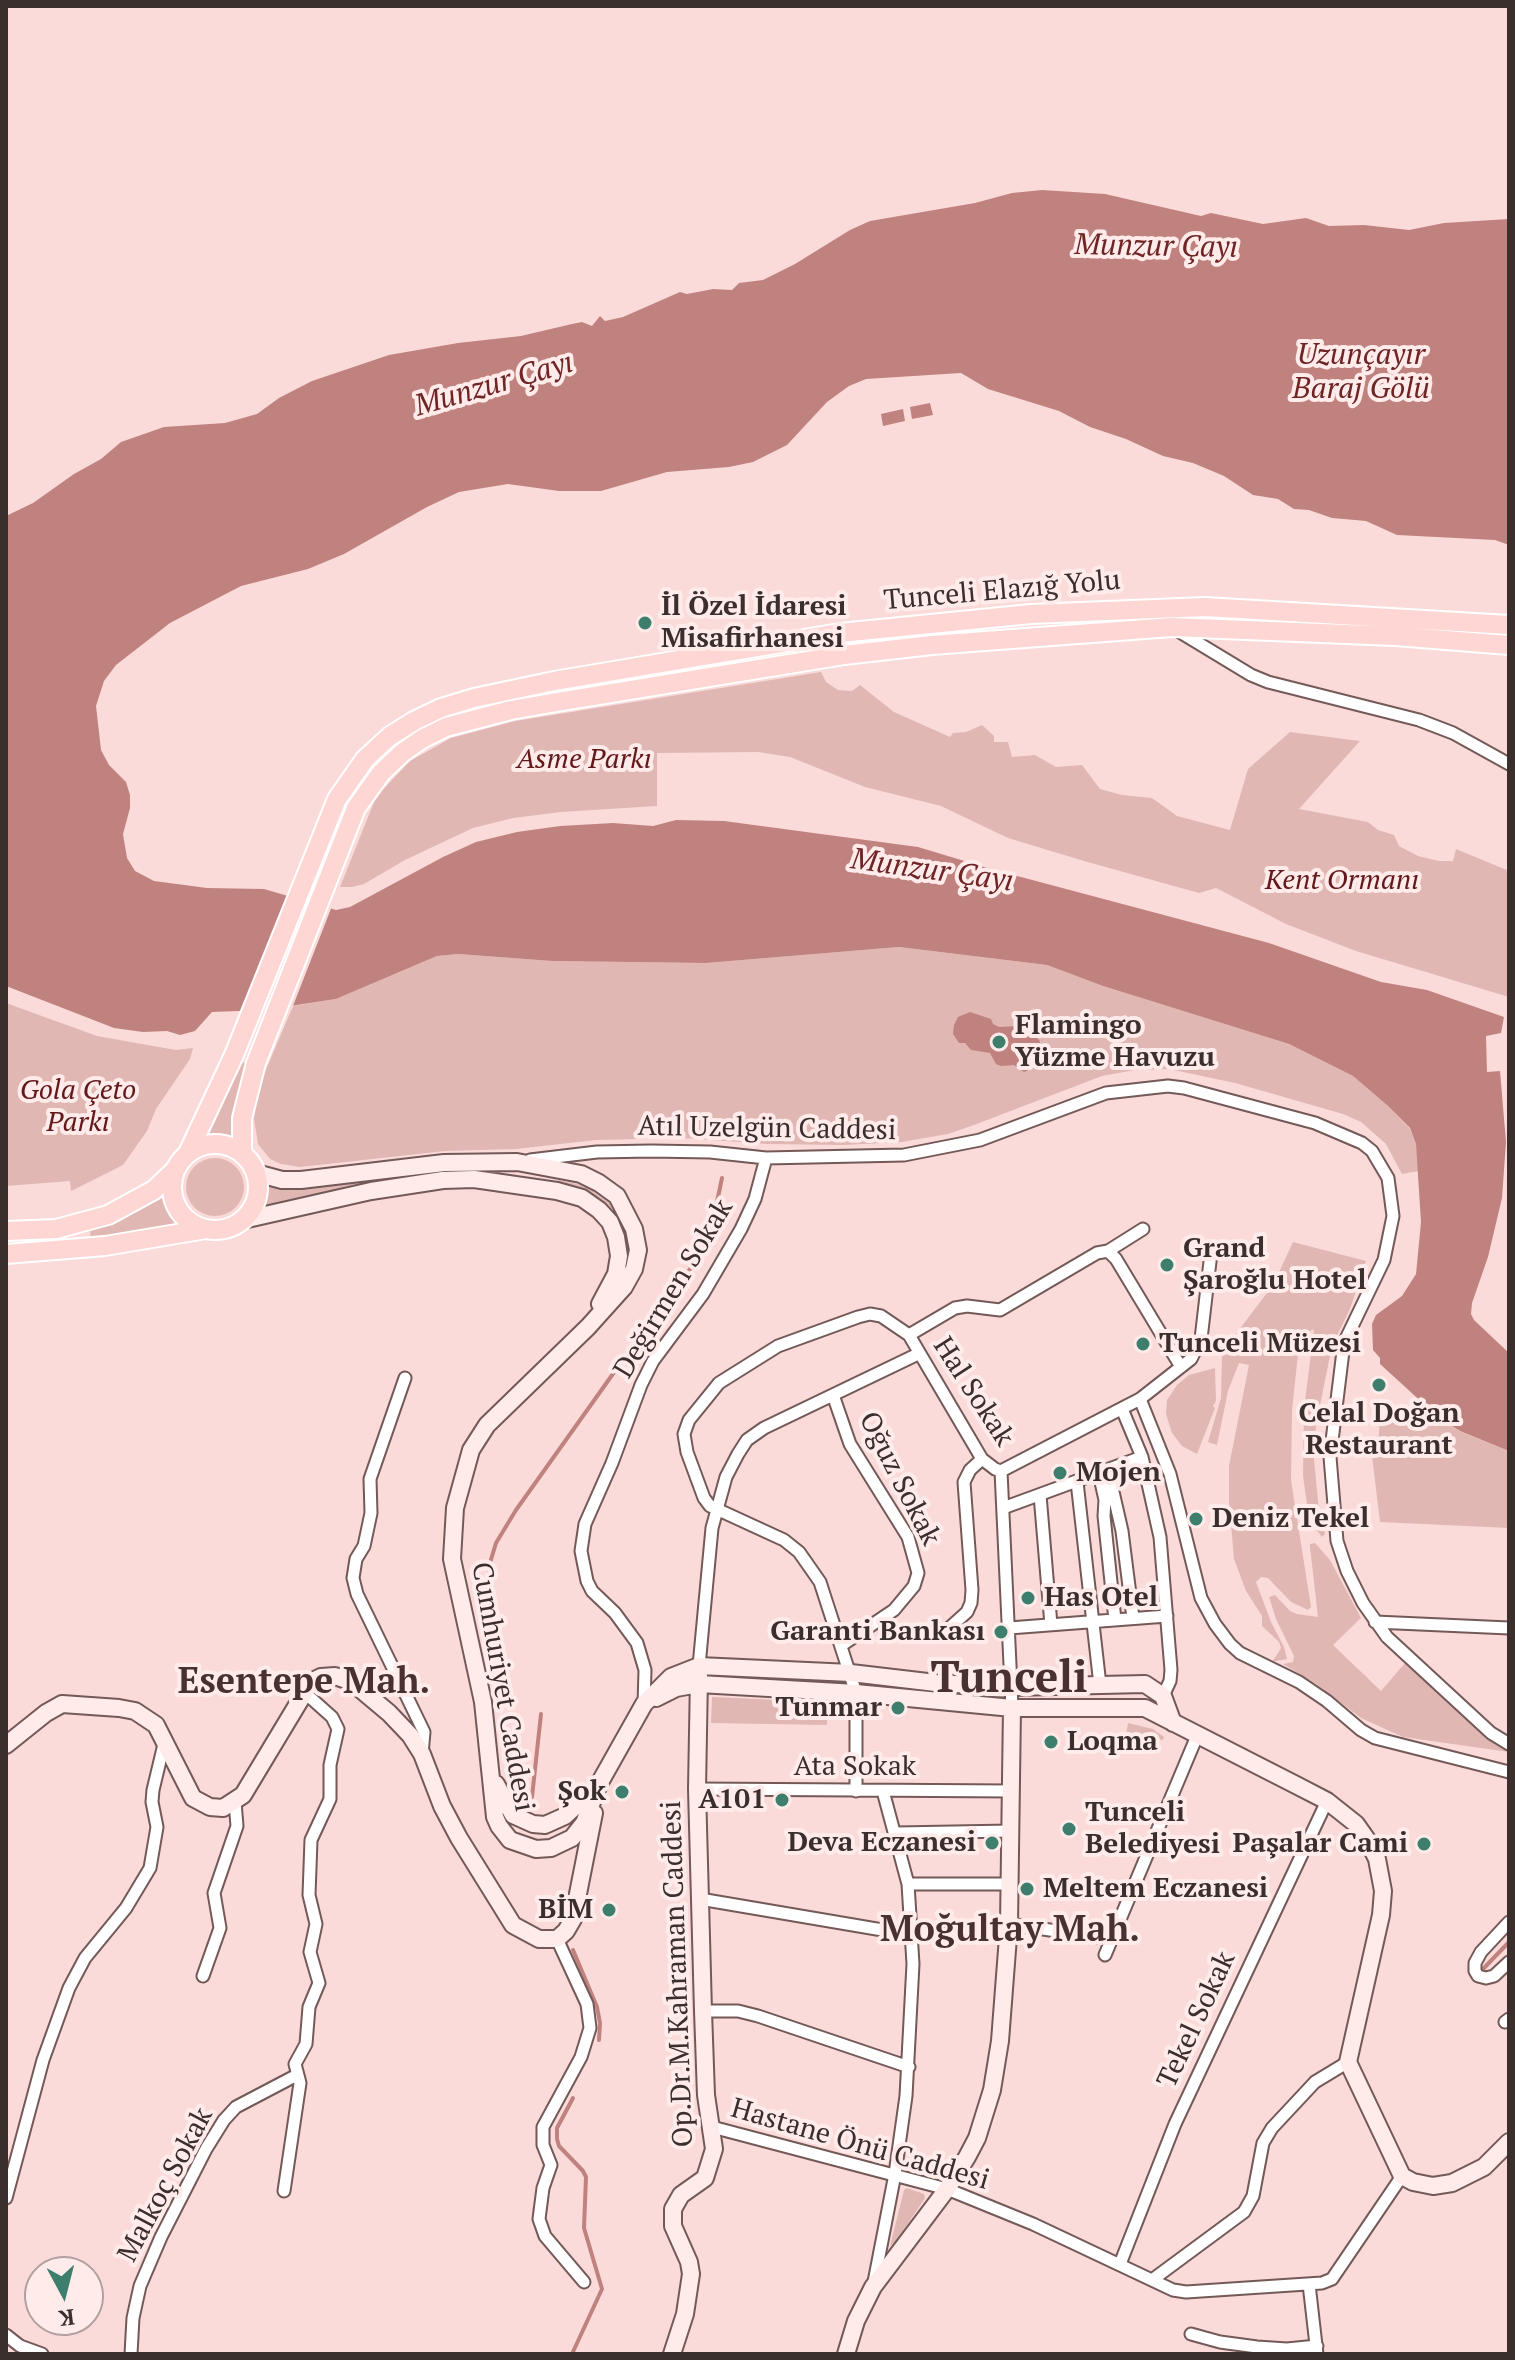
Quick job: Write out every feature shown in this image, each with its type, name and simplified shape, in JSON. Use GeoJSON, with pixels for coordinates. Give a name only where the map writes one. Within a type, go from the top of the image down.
{"type":"FeatureCollection","features":[{"type":"Feature","properties":{"kind":"main road","name":"Tunceli Elazığ Yolu"},"geometry":{"type":"LineString","coordinates":[[188,1153],[234,1055],[324,829],[348,780],[390,736],[427,714],[474,698],[554,681],[840,633],[1031,614],[1205,607],[1509,625]]}},
{"type":"Feature","properties":{"kind":"main road","name":"Tunceli Elazığ Yolu"},"geometry":{"type":"LineString","coordinates":[[242,1153],[242,1118],[256,1063],[343,836],[366,791],[402,753],[446,727],[557,702],[844,655],[932,645],[1172,627],[1395,636],[1509,645]]}},
{"type":"Feature","properties":{"kind":"main road"},"geometry":{"type":"LineString","coordinates":[[6,1231],[56,1229],[108,1215],[147,1195],[175,1170],[188,1153],[215,1144],[242,1153],[256,1173],[256,1198],[243,1220]]}},
{"type":"Feature","properties":{"kind":"main road","name":"Cumhuriyet Caddesi"},"geometry":{"type":"LineString","coordinates":[[256,1173],[282,1180],[301,1180],[444,1163],[517,1162],[581,1174],[599,1183],[617,1196],[634,1229],[638,1250],[634,1269],[624,1287],[588,1327],[487,1425],[471,1450],[455,1508],[452,1559],[483,1702],[493,1805],[499,1826],[510,1840],[536,1849],[562,1844],[579,1832],[599,1784],[644,1704],[671,1677],[699,1666],[851,1673],[936,1683],[1012,1687],[1145,1684],[1163,1696]]}},
{"type":"Feature","properties":{"kind":"main road"},"geometry":{"type":"LineString","coordinates":[[175,1170],[171,1189],[176,1207],[189,1221],[206,1229]]}},
{"type":"Feature","properties":{"kind":"main road"},"geometry":{"type":"LineString","coordinates":[[6,1254],[105,1246],[222,1229],[243,1220],[371,1191],[443,1180],[474,1179],[530,1185],[582,1198],[610,1222],[619,1256],[616,1274],[588,1327]]}},
{"type":"Feature","properties":{"kind":"main road","name":"Op.Dr.M.Kahraman Caddesi"},"geometry":{"type":"LineString","coordinates":[[672,2354],[685,2314],[691,2274],[673,2226],[673,2209],[681,2195],[705,2178],[714,2149],[706,2095],[703,2011],[697,1789],[699,1666]]}},
{"type":"Feature","properties":{"kind":"main road"},"geometry":{"type":"LineString","coordinates":[[6,1745],[62,1704],[135,1711],[156,1725],[166,1740],[193,1798],[210,1807],[223,1808],[243,1795],[311,1682],[321,1677],[335,1676],[352,1682],[410,1735],[422,1754],[442,1806],[459,1838],[513,1925],[539,1939],[557,1939],[573,1919],[599,1784]]}},
{"type":"Feature","properties":{"kind":"main road"},"geometry":{"type":"LineString","coordinates":[[644,1704],[676,1688],[699,1684],[856,1693],[1012,1708],[1145,1708],[1327,1801],[1356,1824],[1368,1841],[1377,1859],[1383,1891],[1381,1915],[1348,2062],[1402,2176],[1433,2186],[1452,2183],[1484,2167],[1509,2142]]}},
{"type":"Feature","properties":{"kind":"main road"},"geometry":{"type":"LineString","coordinates":[[1163,1696],[1173,1723]]}},
{"type":"Feature","properties":{"kind":"main road"},"geometry":{"type":"LineString","coordinates":[[846,2354],[856,2321],[873,2287],[947,2189],[977,2138],[992,2090],[1000,2041],[1008,1930],[1012,1708]]}},
{"type":"Feature","properties":{"kind":"main road"},"geometry":{"type":"LineString","coordinates":[[492,1777],[513,1815],[533,1824],[545,1825],[565,1816],[599,1784]]}},
{"type":"Feature","properties":{"kind":"street"},"geometry":{"type":"LineString","coordinates":[[1146,608],[1259,679],[1419,720],[1453,733],[1509,764]]}},
{"type":"Feature","properties":{"kind":"street","name":"Atıl Uzelgün Caddesi"},"geometry":{"type":"LineString","coordinates":[[517,1162],[597,1152],[710,1152],[766,1158],[884,1157],[924,1153],[980,1140],[1093,1096],[1122,1089],[1168,1086],[1315,1123],[1362,1143],[1372,1151],[1388,1178],[1393,1216],[1384,1260],[1344,1343],[1330,1457],[1333,1518],[1341,1555],[1375,1622],[1406,1657],[1491,1733],[1509,1744]]}},
{"type":"Feature","properties":{"kind":"street","name":"Değirmen Sokak"},"geometry":{"type":"LineString","coordinates":[[644,1704],[645,1670],[637,1643],[587,1581],[581,1551],[585,1524],[653,1361],[703,1294],[741,1229],[755,1199],[766,1158]]}},
{"type":"Feature","properties":{"kind":"street"},"geometry":{"type":"LineString","coordinates":[[856,1791],[856,1693],[820,1582],[799,1552],[771,1532],[716,1511],[704,1498],[687,1452],[684,1434],[689,1420],[719,1383],[778,1346],[870,1314],[881,1316],[909,1335],[955,1308],[967,1306],[1000,1310],[1143,1229]]}},
{"type":"Feature","properties":{"kind":"street"},"geometry":{"type":"LineString","coordinates":[[1108,1251],[1116,1259],[1181,1367]]}},
{"type":"Feature","properties":{"kind":"street"},"geometry":{"type":"LineString","coordinates":[[1012,1708],[1001,1471],[1140,1399],[1191,1359],[1201,1339],[1211,1253]]}},
{"type":"Feature","properties":{"kind":"street","name":"Hal Sokak"},"geometry":{"type":"LineString","coordinates":[[909,1335],[982,1459],[1001,1471]]}},
{"type":"Feature","properties":{"kind":"street"},"geometry":{"type":"LineString","coordinates":[[699,1666],[705,1586],[716,1511],[726,1477],[747,1440],[764,1428],[918,1354]]}},
{"type":"Feature","properties":{"kind":"street"},"geometry":{"type":"LineString","coordinates":[[405,1378],[370,1479],[371,1513],[353,1578],[357,1594],[424,1732],[422,1754]]}},
{"type":"Feature","properties":{"kind":"street","name":"Oğuz Sokak"},"geometry":{"type":"LineString","coordinates":[[833,1395],[850,1444],[908,1537],[918,1573],[908,1595],[894,1610],[842,1645]]}},
{"type":"Feature","properties":{"kind":"street"},"geometry":{"type":"LineString","coordinates":[[1140,1399],[1170,1474],[1201,1598],[1230,1644],[1240,1653],[1299,1682],[1375,1738],[1509,1772]]}},
{"type":"Feature","properties":{"kind":"street"},"geometry":{"type":"LineString","coordinates":[[1122,1409],[1142,1457],[1160,1537],[1171,1670],[1163,1696]]}},
{"type":"Feature","properties":{"kind":"street"},"geometry":{"type":"LineString","coordinates":[[1003,1508],[1142,1457]]}},
{"type":"Feature","properties":{"kind":"street"},"geometry":{"type":"LineString","coordinates":[[947,1630],[967,1612],[971,1603],[964,1482],[970,1470],[982,1459]]}},
{"type":"Feature","properties":{"kind":"street"},"geometry":{"type":"LineString","coordinates":[[1103,1472],[1122,1531],[1133,1618]]}},
{"type":"Feature","properties":{"kind":"street"},"geometry":{"type":"LineString","coordinates":[[1103,1472],[1104,1516],[1115,1620]]}},
{"type":"Feature","properties":{"kind":"street"},"geometry":{"type":"LineString","coordinates":[[1077,1482],[1100,1685]]}},
{"type":"Feature","properties":{"kind":"street"},"geometry":{"type":"LineString","coordinates":[[1040,1495],[1051,1625]]}},
{"type":"Feature","properties":{"kind":"street"},"geometry":{"type":"LineString","coordinates":[[1009,1628],[1167,1616]]}},
{"type":"Feature","properties":{"kind":"street"},"geometry":{"type":"LineString","coordinates":[[1375,1622],[1509,1628]]}},
{"type":"Feature","properties":{"kind":"street"},"geometry":{"type":"LineString","coordinates":[[284,2191],[300,2083],[295,2064],[307,2040],[309,2007],[319,1983],[310,1952],[316,1924],[309,1895],[311,1840],[330,1799],[330,1765],[338,1729],[332,1717],[304,1692]]}},
{"type":"Feature","properties":{"kind":"street"},"geometry":{"type":"LineString","coordinates":[[1105,1955],[1197,1736]]}},
{"type":"Feature","properties":{"kind":"street"},"geometry":{"type":"LineString","coordinates":[[6,2198],[39,2071],[69,1988],[85,1958],[126,1908],[150,1868],[157,1827],[153,1790],[166,1740]]}},
{"type":"Feature","properties":{"kind":"street","name":"Ata Sokak"},"geometry":{"type":"LineString","coordinates":[[697,1789],[1012,1791]]}},
{"type":"Feature","properties":{"kind":"street"},"geometry":{"type":"LineString","coordinates":[[873,2287],[895,2174],[909,2067],[912,1935],[908,1884],[883,1791]]}},
{"type":"Feature","properties":{"kind":"street","name":"Tekel Sokak"},"geometry":{"type":"LineString","coordinates":[[1120,2264],[1175,2124],[1327,1801]]}},
{"type":"Feature","properties":{"kind":"street"},"geometry":{"type":"LineString","coordinates":[[203,1976],[220,1928],[214,1893],[237,1826],[235,1802]]}},
{"type":"Feature","properties":{"kind":"street"},"geometry":{"type":"LineString","coordinates":[[896,1833],[1011,1831]]}},
{"type":"Feature","properties":{"kind":"street"},"geometry":{"type":"LineString","coordinates":[[908,1884],[1010,1884]]}},
{"type":"Feature","properties":{"kind":"street"},"geometry":{"type":"LineString","coordinates":[[700,1899],[838,1925],[912,1935],[1008,1930],[1111,1939]]}},
{"type":"Feature","properties":{"kind":"street"},"geometry":{"type":"LineString","coordinates":[[1509,1922],[1481,1952],[1475,1963],[1475,1971],[1478,1976],[1494,1976],[1509,1962]]}},
{"type":"Feature","properties":{"kind":"street"},"geometry":{"type":"LineString","coordinates":[[557,1939],[587,2004],[590,2028],[581,2057],[543,2127],[543,2145],[551,2165],[543,2188],[539,2219],[545,2236],[584,2282]]}},
{"type":"Feature","properties":{"kind":"street"},"geometry":{"type":"LineString","coordinates":[[703,2011],[738,2011],[758,2016],[909,2067]]}},
{"type":"Feature","properties":{"kind":"street"},"geometry":{"type":"LineString","coordinates":[[1152,2280],[1244,2212],[1251,2201],[1263,2143],[1272,2128],[1315,2082],[1348,2062]]}},
{"type":"Feature","properties":{"kind":"street","name":"Malkoç Sokak"},"geometry":{"type":"LineString","coordinates":[[131,2354],[140,2286],[206,2149],[236,2107],[297,2075]]}},
{"type":"Feature","properties":{"kind":"street","name":"Hastane Önü Caddesi"},"geometry":{"type":"LineString","coordinates":[[712,2127],[947,2189],[1033,2224],[1173,2290],[1186,2292],[1322,2283],[1338,2273],[1402,2176]]}},
{"type":"Feature","properties":{"kind":"street"},"geometry":{"type":"LineString","coordinates":[[1191,2334],[1257,2347],[1317,2350],[1309,2284]]}},
{"type":"Feature","properties":{"kind":"street"},"geometry":{"type":"LineString","coordinates":[[6,2335],[20,2346],[42,2354]]}},
{"type":"Feature","properties":{"kind":"green space","name":"Kent Ormanı"},"geometry":{"type":"Polygon","coordinates":[[[821,672],[826,682],[838,690],[852,691],[860,685],[894,712],[950,737],[953,733],[966,732],[982,725],[994,736],[994,742],[1008,742],[1012,757],[1035,755],[1056,767],[1082,765],[1100,789],[1152,798],[1177,816],[1230,830],[1248,769],[1290,732],[1360,741],[1299,809],[1368,822],[1378,830],[1394,835],[1399,846],[1418,856],[1453,861],[1456,849],[1509,871],[1509,997],[1356,951],[1286,924],[1216,888],[1199,893],[1084,861],[1008,838],[941,806],[865,787],[790,757],[758,752],[657,753],[657,806],[561,812],[513,818],[473,828],[405,860],[364,884],[340,887],[376,797],[410,761],[451,738],[515,721],[821,672]]]}},
{"type":"Feature","properties":{"kind":"green space"},"geometry":{"type":"Polygon","coordinates":[[[899,947],[1047,965],[1103,986],[1289,1044],[1353,1076],[1388,1106],[1410,1129],[1416,1144],[1419,1171],[1402,1174],[1386,1144],[1361,1122],[1343,1114],[1235,1083],[1169,1069],[1135,1070],[1102,1076],[948,1134],[902,1142],[844,1145],[683,1138],[596,1140],[516,1149],[445,1151],[300,1167],[270,1159],[258,1144],[254,1119],[259,1086],[293,1006],[336,999],[437,956],[458,954],[552,961],[706,963],[899,947]]]}},
{"type":"Feature","properties":{"kind":"green space","name":"Gola Çeto Parkı"},"geometry":{"type":"Polygon","coordinates":[[[6,1003],[97,1036],[176,1050],[193,1048],[190,1059],[156,1109],[147,1131],[123,1165],[71,1191],[70,1181],[6,1186],[6,1003]]]}},
{"type":"Feature","properties":{"kind":"green space"},"geometry":{"type":"Polygon","coordinates":[[[239,1061],[248,1064],[235,1143],[216,1138],[203,1139],[239,1061]]]}},
{"type":"Feature","properties":{"kind":"green space"},"geometry":{"type":"Polygon","coordinates":[[[215,1158],[236,1166],[244,1187],[236,1208],[215,1216],[194,1208],[186,1187],[194,1166],[215,1158]]]}},
{"type":"Feature","properties":{"kind":"green space"},"geometry":{"type":"Polygon","coordinates":[[[444,1167],[476,1168],[476,1171],[255,1212],[261,1199],[262,1182],[444,1167]]]}},
{"type":"Feature","properties":{"kind":"green space"},"geometry":{"type":"Polygon","coordinates":[[[558,1180],[586,1186],[618,1212],[626,1232],[628,1260],[624,1232],[615,1212],[585,1189],[558,1183],[558,1180]]]}},
{"type":"Feature","properties":{"kind":"green space"},"geometry":{"type":"Polygon","coordinates":[[[165,1192],[171,1210],[185,1225],[90,1238],[91,1227],[165,1192]]]}},
{"type":"Feature","properties":{"kind":"green space"},"geometry":{"type":"Polygon","coordinates":[[[1293,1242],[1366,1261],[1350,1309],[1332,1346],[1316,1425],[1314,1460],[1319,1510],[1325,1534],[1322,1537],[1312,1524],[1303,1476],[1304,1410],[1314,1329],[1300,1336],[1292,1410],[1291,1480],[1311,1607],[1308,1610],[1291,1602],[1268,1578],[1261,1577],[1256,1582],[1287,1659],[1273,1661],[1281,1648],[1279,1642],[1262,1626],[1262,1616],[1246,1591],[1234,1559],[1229,1501],[1229,1466],[1249,1365],[1239,1363],[1228,1391],[1217,1445],[1208,1442],[1221,1398],[1222,1355],[1273,1285],[1293,1242]]]}},
{"type":"Feature","properties":{"kind":"green space"},"geometry":{"type":"Polygon","coordinates":[[[1215,1368],[1215,1408],[1197,1454],[1182,1446],[1172,1433],[1166,1414],[1167,1400],[1177,1385],[1189,1375],[1215,1368]]]}},
{"type":"Feature","properties":{"kind":"green space"},"geometry":{"type":"Polygon","coordinates":[[[1380,1411],[1433,1420],[1437,1416],[1459,1431],[1509,1451],[1509,1528],[1380,1522],[1372,1456],[1378,1456],[1380,1411]]]}},
{"type":"Feature","properties":{"kind":"green space"},"geometry":{"type":"Polygon","coordinates":[[[1315,1543],[1330,1560],[1361,1618],[1333,1645],[1381,1691],[1405,1663],[1509,1744],[1509,1752],[1403,1737],[1361,1718],[1315,1683],[1283,1664],[1293,1662],[1294,1656],[1269,1597],[1275,1595],[1297,1614],[1318,1617],[1310,1547],[1315,1543]]]}},
{"type":"Feature","properties":{"kind":"green space"},"geometry":{"type":"Polygon","coordinates":[[[717,1675],[833,1679],[834,1681],[718,1678],[717,1675]]]}},
{"type":"Feature","properties":{"kind":"green space"},"geometry":{"type":"Polygon","coordinates":[[[712,1697],[827,1702],[827,1725],[711,1723],[712,1697]]]}},
{"type":"Feature","properties":{"kind":"green space"},"geometry":{"type":"Polygon","coordinates":[[[1128,1723],[1153,1729],[1164,1737],[1163,1740],[1126,1735],[1128,1723]]]}},
{"type":"Feature","properties":{"kind":"green space"},"geometry":{"type":"Polygon","coordinates":[[[907,2188],[924,2194],[925,2198],[890,2246],[904,2190],[907,2188]]]}},
{"type":"Feature","properties":{"kind":"water","name":"Uzunçayır Baraj Gölü"},"geometry":{"type":"Polygon","coordinates":[[[1042,190],[1105,194],[1201,216],[1211,213],[1263,224],[1306,218],[1329,226],[1364,225],[1409,230],[1444,223],[1509,219],[1509,545],[1495,540],[1397,535],[1366,521],[1332,518],[1309,510],[1294,509],[1278,499],[1253,495],[1224,476],[1193,463],[1163,456],[1059,411],[988,389],[961,373],[866,379],[849,386],[827,402],[787,445],[753,462],[667,472],[601,491],[559,491],[508,484],[459,492],[344,554],[308,569],[241,586],[170,623],[116,665],[104,681],[96,706],[101,750],[109,765],[126,782],[130,795],[123,834],[127,858],[135,871],[154,881],[207,888],[264,889],[336,910],[350,907],[476,842],[517,832],[613,823],[653,826],[676,820],[724,821],[918,847],[1269,943],[1381,982],[1427,990],[1504,1017],[1501,1033],[1486,1036],[1487,1072],[1500,1071],[1506,1142],[1502,1198],[1471,1314],[1509,1353],[1509,1451],[1460,1431],[1438,1417],[1380,1364],[1380,1358],[1373,1350],[1372,1324],[1376,1315],[1402,1296],[1416,1274],[1421,1222],[1416,1144],[1410,1128],[1353,1076],[1289,1044],[1103,986],[1047,965],[899,947],[706,963],[552,961],[458,954],[437,956],[336,999],[264,1010],[212,1012],[195,1031],[180,1035],[167,1031],[114,1028],[6,986],[6,516],[33,503],[101,459],[121,442],[164,427],[225,423],[257,414],[279,398],[312,381],[389,355],[521,336],[582,322],[592,326],[600,316],[605,321],[623,317],[680,292],[732,290],[739,283],[763,280],[870,221],[1042,190]]]}},
{"type":"Feature","properties":{"kind":"water"},"geometry":{"type":"Polygon","coordinates":[[[930,403],[933,415],[912,419],[910,407],[930,403]]]}},
{"type":"Feature","properties":{"kind":"water"},"geometry":{"type":"Polygon","coordinates":[[[903,409],[905,421],[883,426],[881,414],[903,409]]]}},
{"type":"Feature","properties":{"kind":"water","name":"Flamingo Yüzme Havuzu"},"geometry":{"type":"Polygon","coordinates":[[[970,1012],[991,1019],[999,1027],[1018,1026],[1040,1041],[1038,1056],[1027,1071],[1014,1065],[996,1064],[990,1053],[971,1050],[965,1043],[959,1043],[953,1034],[954,1025],[958,1017],[970,1012]]]}},
{"type":"Feature","properties":{"kind":"pier"},"geometry":{"type":"Polygon","coordinates":[[[289,892],[332,906],[291,1011],[241,1014],[289,892]]]}},
{"type":"Feature","properties":{"kind":"waterway"},"geometry":{"type":"LineString","coordinates":[[489,1592],[490,1563],[496,1543],[620,1364],[680,1285],[701,1251],[713,1221],[722,1178]]}},
{"type":"Feature","properties":{"kind":"waterway"},"geometry":{"type":"LineString","coordinates":[[532,1797],[541,1714]]}},
{"type":"Feature","properties":{"kind":"waterway"},"geometry":{"type":"LineString","coordinates":[[1484,1968],[1509,1942]]}},
{"type":"Feature","properties":{"kind":"waterway"},"geometry":{"type":"LineString","coordinates":[[573,1950],[597,2007],[599,2040]]}},
{"type":"Feature","properties":{"kind":"waterway"},"geometry":{"type":"LineString","coordinates":[[572,2354],[602,2289],[584,2228],[586,2177],[559,2146],[557,2139],[557,2128],[573,2098]]}},
{"type":"Feature","properties":{"kind":"place","name":"İl Özel İdaresi Misafirhanesi"},"geometry":{"type":"Point","coordinates":[645,623]}},
{"type":"Feature","properties":{"kind":"place","name":"Flamingo Yüzme Havuzu"},"geometry":{"type":"Point","coordinates":[999,1042]}},
{"type":"Feature","properties":{"kind":"place","name":"Grand Şaroğlu Hotel"},"geometry":{"type":"Point","coordinates":[1167,1265]}},
{"type":"Feature","properties":{"kind":"place","name":"Tunceli Müzesi"},"geometry":{"type":"Point","coordinates":[1143,1344]}},
{"type":"Feature","properties":{"kind":"place","name":"Celal Doğan Restaurant"},"geometry":{"type":"Point","coordinates":[1379,1385]}},
{"type":"Feature","properties":{"kind":"place","name":"Mojen"},"geometry":{"type":"Point","coordinates":[1060,1473]}},
{"type":"Feature","properties":{"kind":"place","name":"Deniz Tekel"},"geometry":{"type":"Point","coordinates":[1196,1519]}},
{"type":"Feature","properties":{"kind":"place","name":"Has Otel"},"geometry":{"type":"Point","coordinates":[1028,1598]}},
{"type":"Feature","properties":{"kind":"place","name":"Garanti Bankası"},"geometry":{"type":"Point","coordinates":[1001,1632]}},
{"type":"Feature","properties":{"kind":"place","name":"Tunmar"},"geometry":{"type":"Point","coordinates":[898,1708]}},
{"type":"Feature","properties":{"kind":"place","name":"Loqma"},"geometry":{"type":"Point","coordinates":[1051,1742]}},
{"type":"Feature","properties":{"kind":"place","name":"Şok"},"geometry":{"type":"Point","coordinates":[622,1792]}},
{"type":"Feature","properties":{"kind":"place","name":"A101"},"geometry":{"type":"Point","coordinates":[782,1800]}},
{"type":"Feature","properties":{"kind":"place","name":"Tunceli Belediyesi"},"geometry":{"type":"Point","coordinates":[1069,1829]}},
{"type":"Feature","properties":{"kind":"place","name":"Deva Eczanesi"},"geometry":{"type":"Point","coordinates":[992,1843]}},
{"type":"Feature","properties":{"kind":"place","name":"Paşalar Cami"},"geometry":{"type":"Point","coordinates":[1424,1844]}},
{"type":"Feature","properties":{"kind":"place","name":"Meltem Eczanesi"},"geometry":{"type":"Point","coordinates":[1027,1889]}},
{"type":"Feature","properties":{"kind":"place","name":"BİM"},"geometry":{"type":"Point","coordinates":[609,1910]}},
{"type":"Feature","properties":{"kind":"district","name":"Tunceli"},"geometry":{"type":"Point","coordinates":[1009,1679]}},
{"type":"Feature","properties":{"kind":"district","name":"Esentepe Mah."},"geometry":{"type":"Point","coordinates":[304,1683]}},
{"type":"Feature","properties":{"kind":"district","name":"Moğultay Mah."},"geometry":{"type":"Point","coordinates":[1010,1931]}},
{"type":"Feature","properties":{"kind":"water label","name":"Munzur Çayı"},"geometry":{"type":"Point","coordinates":[1156,247]}},
{"type":"Feature","properties":{"kind":"water label","name":"Munzur Çayı"},"geometry":{"type":"Point","coordinates":[494,385]}},
{"type":"Feature","properties":{"kind":"water label","name":"Munzur Çayı"},"geometry":{"type":"Point","coordinates":[932,871]}},
{"type":"Feature","properties":{"kind":"park label","name":"Asme Parkı"},"geometry":{"type":"Point","coordinates":[584,760]}}]}
